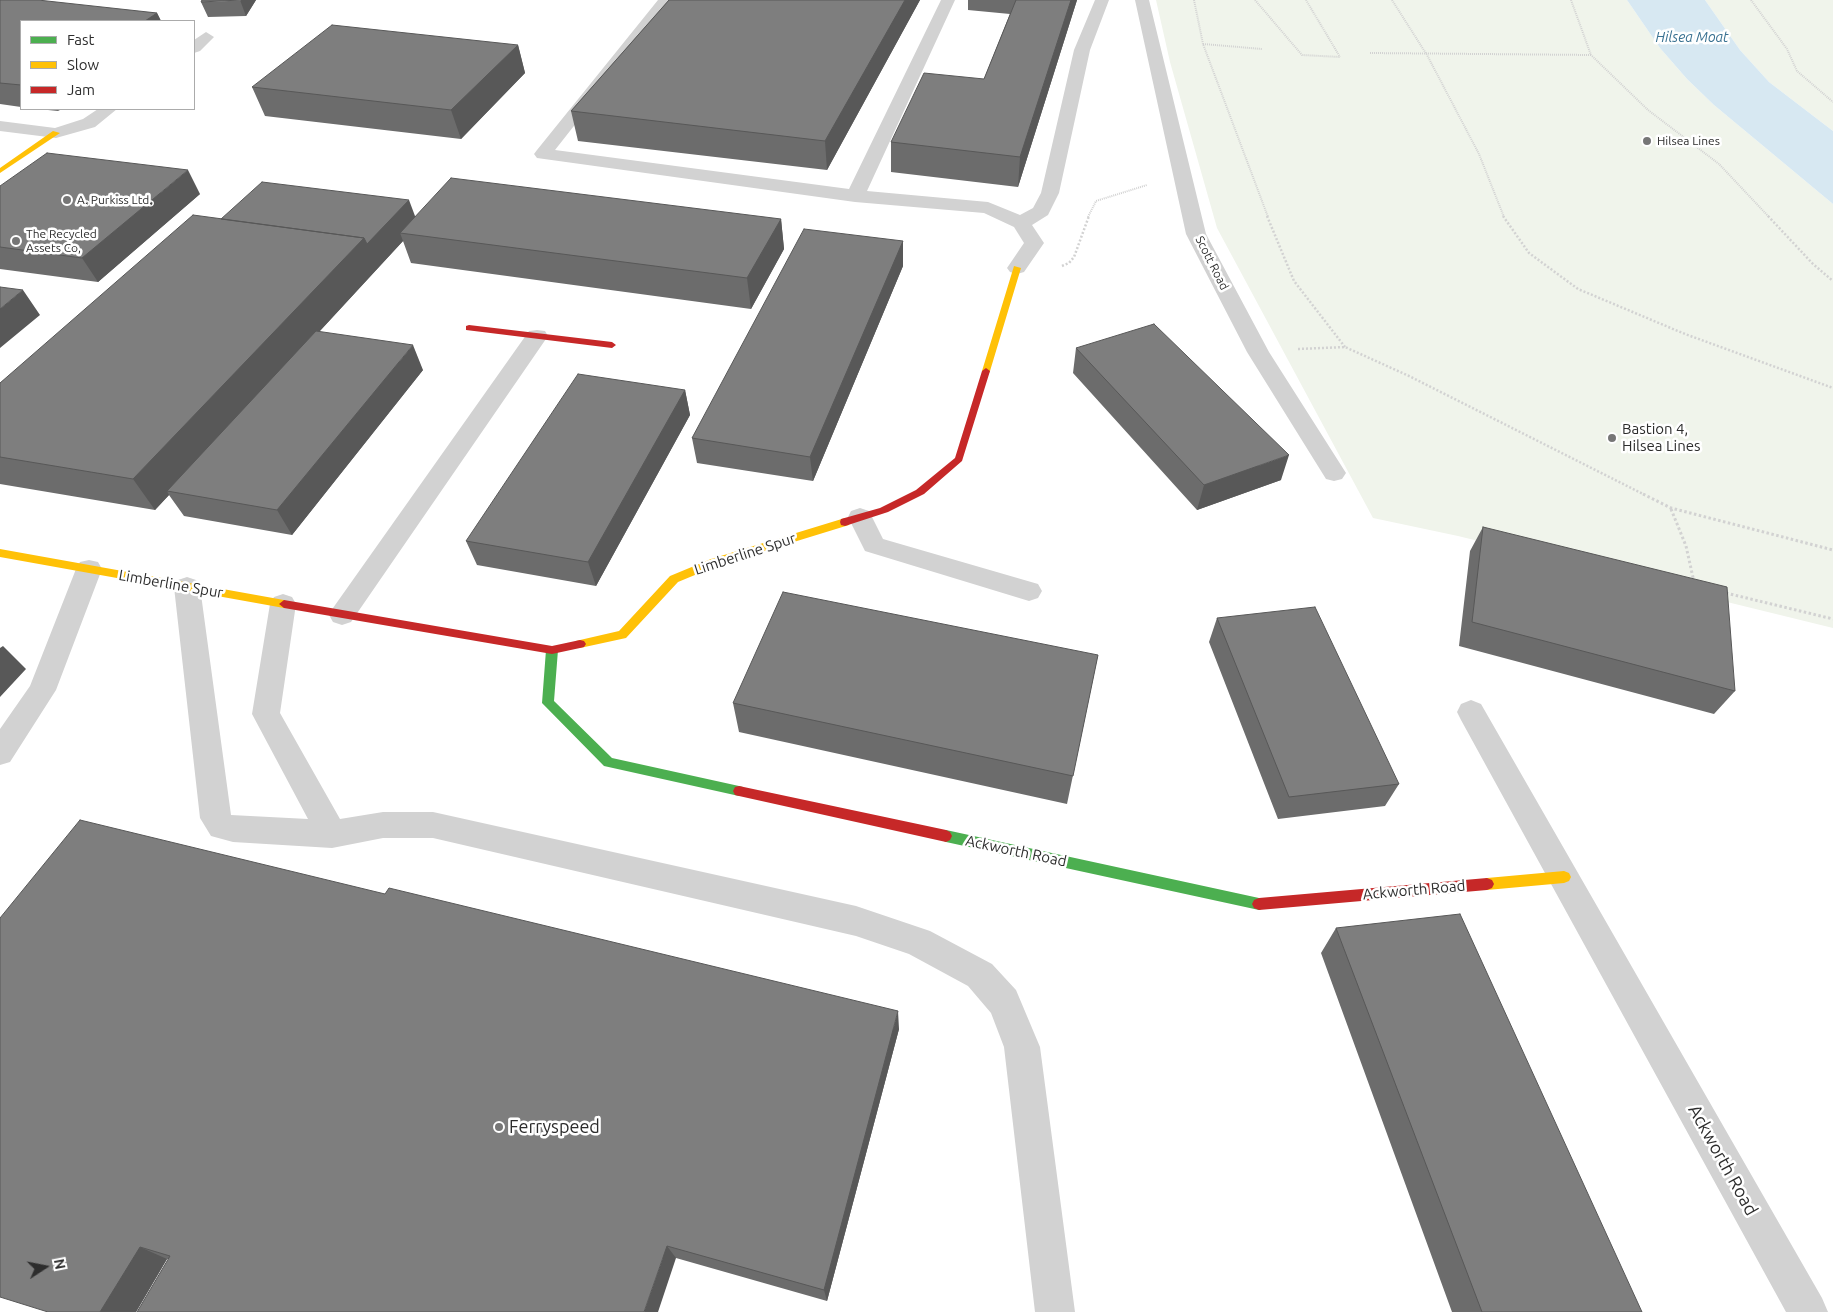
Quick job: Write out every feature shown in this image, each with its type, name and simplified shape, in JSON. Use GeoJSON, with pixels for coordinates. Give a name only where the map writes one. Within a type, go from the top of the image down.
{"type":"FeatureCollection","features":[{"type":"Feature","properties":{"kind":"street"},"geometry":{"type":"LineString","coordinates":[[666,0],[543,154],[855,196],[988,208],[1021,223],[1034,243],[1017,268]]}},
{"type":"Feature","properties":{"kind":"street"},"geometry":{"type":"LineString","coordinates":[[855,196],[948,0]]}},
{"type":"Feature","properties":{"kind":"street"},"geometry":{"type":"LineString","coordinates":[[1021,223],[1041,211],[1050,193],[1082,50],[1102,0]]}},
{"type":"Feature","properties":{"kind":"street","name":"Scott Road"},"geometry":{"type":"LineString","coordinates":[[1142,0],[1196,234],[1258,352],[1334,473]]}},
{"type":"Feature","properties":{"kind":"street"},"geometry":{"type":"LineString","coordinates":[[195,47],[206,37]]}},
{"type":"Feature","properties":{"kind":"street"},"geometry":{"type":"LineString","coordinates":[[0,171],[56,133],[89,123],[108,110]]}},
{"type":"Feature","properties":{"kind":"street"},"geometry":{"type":"LineString","coordinates":[[0,126],[56,133]]}},
{"type":"Feature","properties":{"kind":"street","name":"Limberline Spur"},"geometry":{"type":"LineString","coordinates":[[0,553],[342,615],[552,650],[622,635],[674,579],[715,562],[884,510],[920,492],[959,459],[1017,268]]}},
{"type":"Feature","properties":{"kind":"street"},"geometry":{"type":"LineString","coordinates":[[469,328],[612,345]]}},
{"type":"Feature","properties":{"kind":"street"},"geometry":{"type":"LineString","coordinates":[[342,615],[537,336]]}},
{"type":"Feature","properties":{"kind":"street"},"geometry":{"type":"LineString","coordinates":[[860,518],[874,545],[1029,591]]}},
{"type":"Feature","properties":{"kind":"street"},"geometry":{"type":"LineString","coordinates":[[0,753],[42,690],[89,569]]}},
{"type":"Feature","properties":{"kind":"street"},"geometry":{"type":"LineString","coordinates":[[188,587],[214,818],[222,827],[332,834],[383,825],[433,825],[856,921],[918,942],[980,976],[1004,1002],[1022,1047],[1055,1312]]}},
{"type":"Feature","properties":{"kind":"street"},"geometry":{"type":"LineString","coordinates":[[283,604],[266,714],[332,834]]}},
{"type":"Feature","properties":{"kind":"street","name":"Ackworth Road"},"geometry":{"type":"LineString","coordinates":[[552,650],[548,703],[608,762],[1258,904],[1564,877]]}},
{"type":"Feature","properties":{"kind":"street","name":"Ackworth Road"},"geometry":{"type":"LineString","coordinates":[[1471,712],[1808,1312]]}},
{"type":"Feature","properties":{"kind":"path"},"geometry":{"type":"LineString","coordinates":[[1194,0],[1203,44],[1249,172],[1294,281],[1345,347]]}},
{"type":"Feature","properties":{"kind":"path"},"geometry":{"type":"LineString","coordinates":[[1254,0],[1302,54],[1340,57],[1306,0]]}},
{"type":"Feature","properties":{"kind":"path"},"geometry":{"type":"LineString","coordinates":[[1392,0],[1426,55],[1479,154],[1502,214],[1529,253],[1578,289],[1685,334],[1833,388]]}},
{"type":"Feature","properties":{"kind":"path"},"geometry":{"type":"LineString","coordinates":[[1571,0],[1591,55],[1648,110],[1719,164],[1814,264],[1833,281]]}},
{"type":"Feature","properties":{"kind":"path"},"geometry":{"type":"LineString","coordinates":[[1751,0],[1787,49],[1797,71],[1833,102]]}},
{"type":"Feature","properties":{"kind":"path"},"geometry":{"type":"LineString","coordinates":[[1203,44],[1262,49]]}},
{"type":"Feature","properties":{"kind":"path"},"geometry":{"type":"LineString","coordinates":[[1370,53],[1591,55]]}},
{"type":"Feature","properties":{"kind":"path"},"geometry":{"type":"LineString","coordinates":[[1017,268],[1049,269],[1069,263],[1096,201],[1165,180],[1185,180]]}},
{"type":"Feature","properties":{"kind":"path"},"geometry":{"type":"LineString","coordinates":[[1258,352],[1345,347],[1410,376],[1671,508],[1833,550]]}},
{"type":"Feature","properties":{"kind":"path"},"geometry":{"type":"LineString","coordinates":[[1671,508],[1686,546],[1694,586]]}},
{"type":"Feature","properties":{"kind":"path"},"geometry":{"type":"LineString","coordinates":[[1722,592],[1833,619]]}},
{"type":"Feature","properties":{"kind":"shaded area"},"geometry":{"type":"Polygon","coordinates":[[[1156,0],[1627,0],[1660,48],[1687,79],[1714,105],[1833,204],[1833,628],[1458,536],[1373,518],[1217,228],[1170,62],[1156,0]]]}},
{"type":"Feature","properties":{"kind":"shaded area"},"geometry":{"type":"Polygon","coordinates":[[[1705,0],[1833,0],[1833,131],[1769,82],[1740,50],[1705,0]]]}},
{"type":"Feature","properties":{"kind":"water","name":"Hilsea Moat"},"geometry":{"type":"Polygon","coordinates":[[[1627,0],[1705,0],[1740,50],[1769,82],[1833,131],[1833,204],[1714,105],[1687,79],[1660,48],[1627,0]]]}},
{"type":"Feature","properties":{"kind":"building"},"geometry":{"type":"Polygon","coordinates":[[[0,0],[38,0],[157,13],[146,20],[20,20],[20,85],[0,83],[0,0]]]}},
{"type":"Feature","properties":{"kind":"building"},"geometry":{"type":"Polygon","coordinates":[[[202,0],[240,0],[201,2],[202,0]]]}},
{"type":"Feature","properties":{"kind":"building"},"geometry":{"type":"Polygon","coordinates":[[[669,0],[905,0],[825,141],[571,111],[669,0]]]}},
{"type":"Feature","properties":{"kind":"building"},"geometry":{"type":"Polygon","coordinates":[[[1016,0],[1071,0],[1020,157],[891,142],[924,73],[984,79],[1016,0]]]}},
{"type":"Feature","properties":{"kind":"building"},"geometry":{"type":"Polygon","coordinates":[[[332,25],[518,45],[451,110],[252,87],[332,25]]]}},
{"type":"Feature","properties":{"kind":"building"},"geometry":{"type":"Polygon","coordinates":[[[47,153],[188,170],[82,258],[0,247],[0,186],[47,153]]]}},
{"type":"Feature","properties":{"kind":"building"},"geometry":{"type":"Polygon","coordinates":[[[451,178],[781,219],[747,278],[400,233],[451,178]]]}},
{"type":"Feature","properties":{"kind":"building"},"geometry":{"type":"Polygon","coordinates":[[[262,182],[409,200],[367,244],[364,238],[221,219],[262,182]]]}},
{"type":"Feature","properties":{"kind":"building"},"geometry":{"type":"Polygon","coordinates":[[[193,215],[364,238],[133,479],[0,457],[0,383],[193,215]]]}},
{"type":"Feature","properties":{"kind":"building"},"geometry":{"type":"Polygon","coordinates":[[[804,229],[903,241],[810,457],[692,438],[804,229]]]}},
{"type":"Feature","properties":{"kind":"building"},"geometry":{"type":"Polygon","coordinates":[[[0,287],[23,290],[0,309],[0,287]]]}},
{"type":"Feature","properties":{"kind":"building"},"geometry":{"type":"Polygon","coordinates":[[[1154,324],[1289,455],[1204,485],[1076,348],[1154,324]]]}},
{"type":"Feature","properties":{"kind":"building"},"geometry":{"type":"Polygon","coordinates":[[[316,331],[413,345],[277,510],[167,491],[316,331]]]}},
{"type":"Feature","properties":{"kind":"building"},"geometry":{"type":"Polygon","coordinates":[[[578,374],[685,390],[588,562],[466,541],[578,374]]]}},
{"type":"Feature","properties":{"kind":"building"},"geometry":{"type":"Polygon","coordinates":[[[1483,527],[1727,587],[1735,691],[1472,622],[1483,527]]]}},
{"type":"Feature","properties":{"kind":"building"},"geometry":{"type":"Polygon","coordinates":[[[783,592],[1098,655],[1073,776],[733,703],[783,592]]]}},
{"type":"Feature","properties":{"kind":"building"},"geometry":{"type":"Polygon","coordinates":[[[1315,607],[1399,784],[1289,797],[1217,618],[1315,607]]]}},
{"type":"Feature","properties":{"kind":"building"},"geometry":{"type":"Polygon","coordinates":[[[80,820],[385,894],[389,888],[898,1011],[824,1290],[667,1246],[644,1312],[137,1312],[170,1256],[140,1247],[100,1312],[48,1312],[0,1297],[0,918],[80,820]]]}},
{"type":"Feature","properties":{"kind":"building"},"geometry":{"type":"Polygon","coordinates":[[[1460,914],[1642,1312],[1482,1312],[1336,928],[1460,914]]]}},
{"type":"Feature","properties":{"kind":"traffic: fast"},"geometry":{"type":"LineString","coordinates":[[552,650],[548,703],[608,762],[739,791]]}},
{"type":"Feature","properties":{"kind":"traffic: fast"},"geometry":{"type":"LineString","coordinates":[[946,836],[1259,904]]}},
{"type":"Feature","properties":{"kind":"traffic: slow"},"geometry":{"type":"LineString","coordinates":[[0,171],[56,133]]}},
{"type":"Feature","properties":{"kind":"traffic: slow"},"geometry":{"type":"LineString","coordinates":[[986,371],[1017,268]]}},
{"type":"Feature","properties":{"kind":"traffic: slow"},"geometry":{"type":"LineString","coordinates":[[580,644],[622,635],[674,579],[715,562],[845,522]]}},
{"type":"Feature","properties":{"kind":"traffic: slow"},"geometry":{"type":"LineString","coordinates":[[0,553],[284,604]]}},
{"type":"Feature","properties":{"kind":"traffic: slow"},"geometry":{"type":"LineString","coordinates":[[1487,884],[1564,877]]}},
{"type":"Feature","properties":{"kind":"traffic: jam"},"geometry":{"type":"LineString","coordinates":[[469,328],[612,345]]}},
{"type":"Feature","properties":{"kind":"traffic: jam"},"geometry":{"type":"LineString","coordinates":[[845,522],[884,510],[920,492],[959,459],[986,371]]}},
{"type":"Feature","properties":{"kind":"traffic: jam"},"geometry":{"type":"LineString","coordinates":[[284,604],[552,650],[580,644]]}},
{"type":"Feature","properties":{"kind":"traffic: jam"},"geometry":{"type":"LineString","coordinates":[[739,791],[946,836]]}},
{"type":"Feature","properties":{"kind":"traffic: jam"},"geometry":{"type":"LineString","coordinates":[[1259,904],[1487,884]]}},
{"type":"Feature","properties":{"kind":"place","name":"Hilsea Lines"},"geometry":{"type":"Point","coordinates":[1647,141]}},
{"type":"Feature","properties":{"kind":"place","name":"A. Purkiss Ltd."},"geometry":{"type":"Point","coordinates":[67,200]}},
{"type":"Feature","properties":{"kind":"place","name":"The Recycled Assets Co,"},"geometry":{"type":"Point","coordinates":[16,241]}},
{"type":"Feature","properties":{"kind":"place","name":"Bastion 4, Hilsea Lines"},"geometry":{"type":"Point","coordinates":[1612,438]}},
{"type":"Feature","properties":{"kind":"place","name":"Ferryspeed"},"geometry":{"type":"Point","coordinates":[499,1127]}}]}
